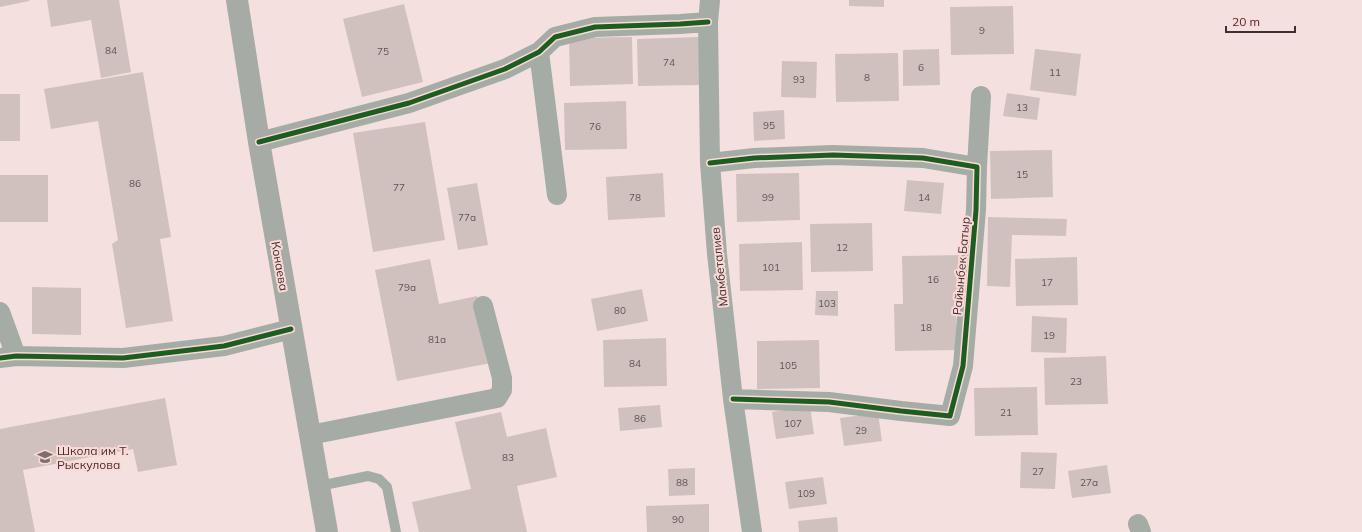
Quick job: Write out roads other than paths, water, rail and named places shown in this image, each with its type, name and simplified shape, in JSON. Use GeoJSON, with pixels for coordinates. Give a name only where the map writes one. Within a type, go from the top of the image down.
{"type":"FeatureCollection","features":[{"type":"Feature","properties":{"kind":"main road","name":"Конаева"},"geometry":{"type":"LineString","coordinates":[[237,0],[259,142],[327,532]]}},
{"type":"Feature","properties":{"kind":"street","name":"Мамбеталиев"},"geometry":{"type":"LineString","coordinates":[[710,0],[708,22],[710,163],[717,254],[733,399],[752,532]]}},
{"type":"Feature","properties":{"kind":"street"},"geometry":{"type":"LineString","coordinates":[[259,142],[409,103],[505,69],[539,52],[555,37],[595,27],[708,22]]}},
{"type":"Feature","properties":{"kind":"street"},"geometry":{"type":"LineString","coordinates":[[539,52],[558,195]]}},
{"type":"Feature","properties":{"kind":"street"},"geometry":{"type":"LineString","coordinates":[[710,163],[754,158],[833,155],[923,158],[977,167],[981,96]]}},
{"type":"Feature","properties":{"kind":"street","name":"Райынбек Батыр"},"geometry":{"type":"LineString","coordinates":[[733,399],[829,402],[950,416],[962,366],[976,210],[977,167]]}},
{"type":"Feature","properties":{"kind":"street"},"geometry":{"type":"LineString","coordinates":[[310,435],[497,398],[502,390],[502,378],[483,306]]}},
{"type":"Feature","properties":{"kind":"street"},"geometry":{"type":"LineString","coordinates":[[0,312],[8,357],[123,358],[224,346],[291,330]]}},
{"type":"Feature","properties":{"kind":"lane"},"geometry":{"type":"LineString","coordinates":[[319,486],[368,476],[379,479],[387,487],[396,532]]}},
{"type":"Feature","properties":{"kind":"place","name":"Школа им Т. Рыскулова"},"geometry":{"type":"Point","coordinates":[45,457]}}]}
